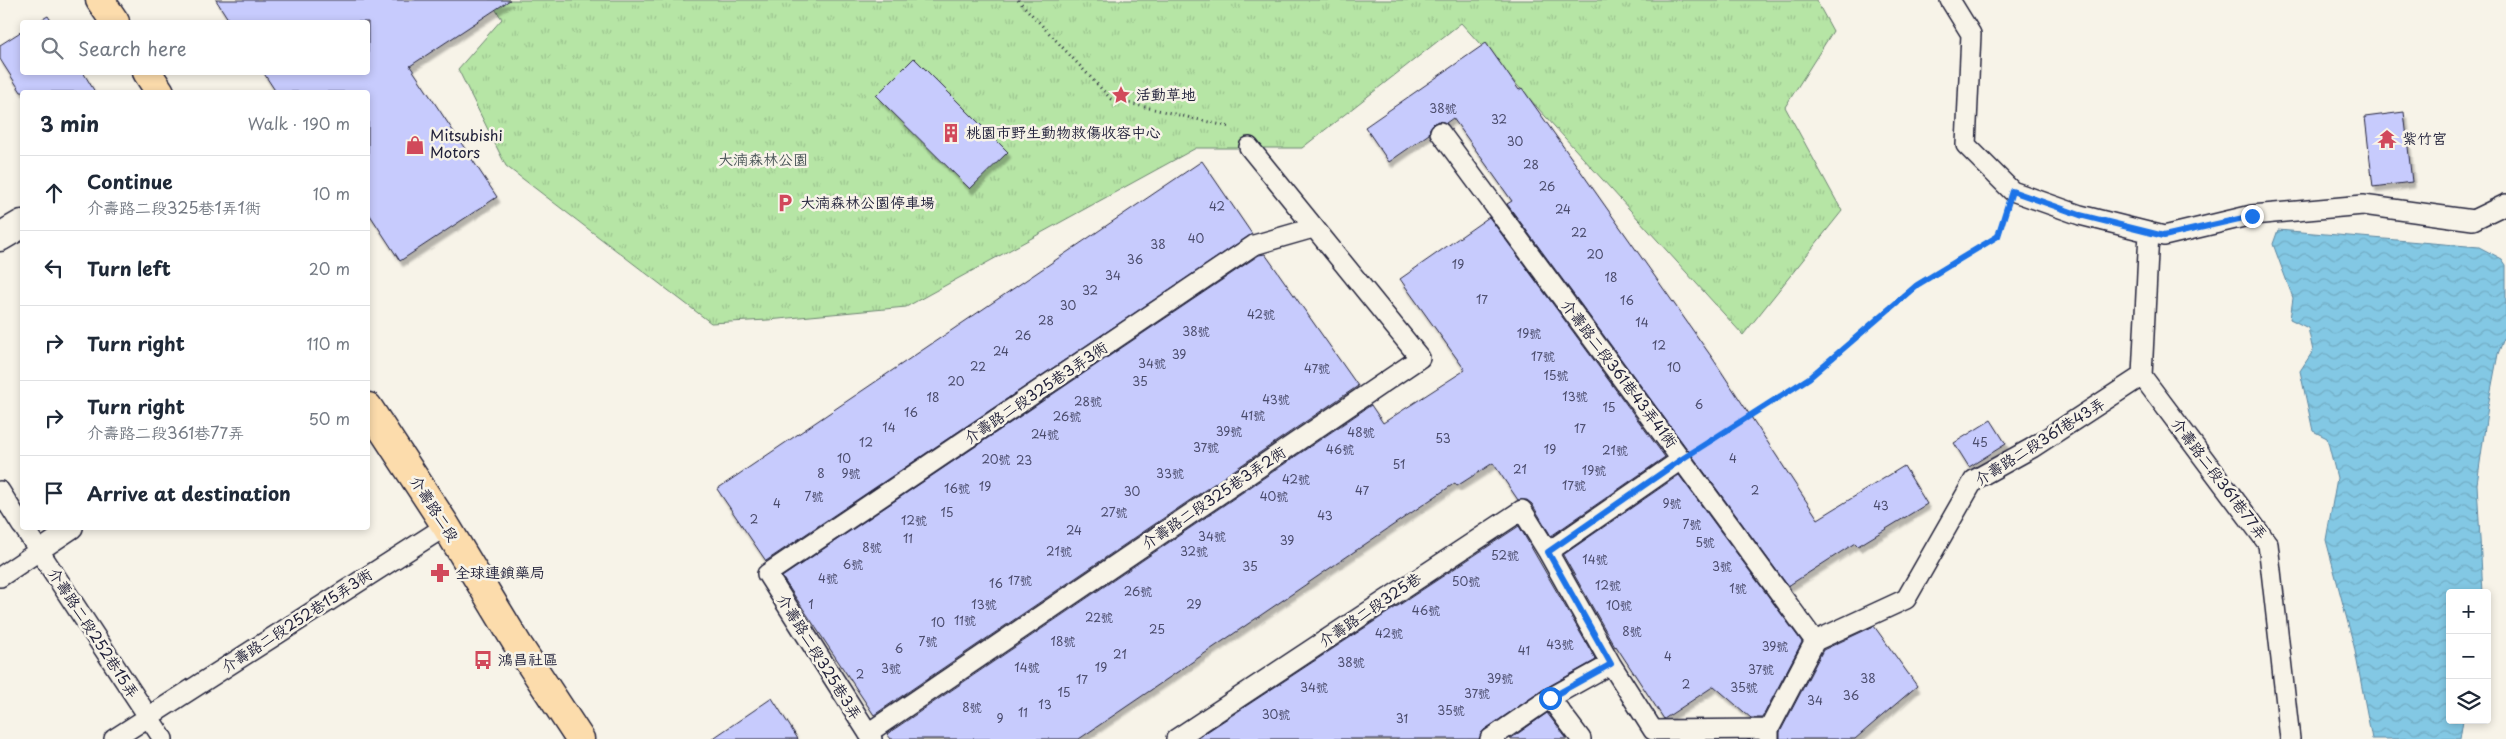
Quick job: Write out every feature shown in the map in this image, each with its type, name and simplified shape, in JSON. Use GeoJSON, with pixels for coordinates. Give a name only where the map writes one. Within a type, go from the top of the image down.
{"type":"FeatureCollection","features":[{"type":"Feature","properties":{"kind":"main road"},"geometry":{"type":"LineString","coordinates":[[100,0],[114,20]]}},
{"type":"Feature","properties":{"kind":"main road"},"geometry":{"type":"LineString","coordinates":[[149,75],[159,90]]}},
{"type":"Feature","properties":{"kind":"main road","name":"介壽路二段"},"geometry":{"type":"LineString","coordinates":[[370,410],[446,526],[518,645],[580,739]]}},
{"type":"Feature","properties":{"kind":"street"},"geometry":{"type":"LineString","coordinates":[[0,236],[20,225]]}},
{"type":"Feature","properties":{"kind":"lane"},"geometry":{"type":"LineString","coordinates":[[1950,0],[1971,34],[1966,146],[2012,191],[2080,215],[2164,236],[2252,216],[2363,206],[2473,220],[2506,204]]}},
{"type":"Feature","properties":{"kind":"lane","name":"介壽路二段361巷43弄41衖"},"geometry":{"type":"LineString","coordinates":[[1440,132],[1815,641]]}},
{"type":"Feature","properties":{"kind":"lane"},"geometry":{"type":"LineString","coordinates":[[1249,147],[1313,228]]}},
{"type":"Feature","properties":{"kind":"lane","name":"介壽路二段325巷3弄3衖"},"geometry":{"type":"LineString","coordinates":[[767,574],[1254,245],[1313,228]]}},
{"type":"Feature","properties":{"kind":"lane","name":"介壽路二段325巷3弄2衖"},"geometry":{"type":"LineString","coordinates":[[870,736],[1420,358],[1313,228]]}},
{"type":"Feature","properties":{"kind":"lane"},"geometry":{"type":"LineString","coordinates":[[2142,376],[2148,232]]}},
{"type":"Feature","properties":{"kind":"lane","name":"介壽路二段361巷43弄"},"geometry":{"type":"LineString","coordinates":[[1815,641],[1906,599],[1974,480],[2032,448],[2142,376]]}},
{"type":"Feature","properties":{"kind":"lane","name":"介壽路二段361巷77弄"},"geometry":{"type":"LineString","coordinates":[[2142,376],[2268,544],[2290,739]]}},
{"type":"Feature","properties":{"kind":"lane"},"geometry":{"type":"LineString","coordinates":[[1682,459],[1548,552],[1611,664],[1653,730],[1769,734],[1815,641]]}},
{"type":"Feature","properties":{"kind":"lane","name":"介壽路二段252巷15弄"},"geometry":{"type":"LineString","coordinates":[[0,491],[20,522]]}},
{"type":"Feature","properties":{"kind":"lane","name":"介壽路二段325巷"},"geometry":{"type":"LineString","coordinates":[[1176,739],[1522,510],[1548,552]]}},
{"type":"Feature","properties":{"kind":"lane","name":"介壽路二段252巷15弄3衖"},"geometry":{"type":"LineString","coordinates":[[114,739],[446,526]]}},
{"type":"Feature","properties":{"kind":"lane","name":"介壽路二段252巷15弄"},"geometry":{"type":"LineString","coordinates":[[25,530],[162,739]]}},
{"type":"Feature","properties":{"kind":"lane"},"geometry":{"type":"LineString","coordinates":[[0,577],[70,530]]}},
{"type":"Feature","properties":{"kind":"lane","name":"介壽路二段325巷3弄"},"geometry":{"type":"LineString","coordinates":[[767,574],[870,736]]}},
{"type":"Feature","properties":{"kind":"lane"},"geometry":{"type":"LineString","coordinates":[[1490,739],[1550,698],[1611,664]]}},
{"type":"Feature","properties":{"kind":"lane"},"geometry":{"type":"LineString","coordinates":[[1550,698],[1581,739]]}},
{"type":"Feature","properties":{"kind":"path"},"geometry":{"type":"LineString","coordinates":[[1018,0],[1111,99],[1234,128],[1249,147]]}},
{"type":"Feature","properties":{"kind":"path"},"geometry":{"type":"LineString","coordinates":[[1682,459],[1809,378],[1917,285],[1998,236],[2012,191]]}},
{"type":"Feature","properties":{"kind":"green space","name":"大湳森林公園"},"geometry":{"type":"Polygon","coordinates":[[[489,0],[1816,0],[1833,31],[1785,107],[1842,211],[1743,335],[1461,23],[1302,148],[1196,148],[906,307],[768,320],[711,323],[506,166],[458,69],[502,19],[489,0]]]}},
{"type":"Feature","properties":{"kind":"water"},"geometry":{"type":"Polygon","coordinates":[[[2278,230],[2479,247],[2502,259],[2506,265],[2506,333],[2498,354],[2488,406],[2477,484],[2483,589],[2446,589],[2446,724],[2462,724],[2460,739],[2372,739],[2354,646],[2326,540],[2337,478],[2327,438],[2313,431],[2300,371],[2313,351],[2308,328],[2290,319],[2293,298],[2273,244],[2278,230]]]}},
{"type":"Feature","properties":{"kind":"building","name":"Mitsubishi Motors"},"geometry":{"type":"Polygon","coordinates":[[[216,0],[510,0],[410,66],[497,197],[400,261],[370,215],[370,90],[275,90],[265,75],[370,75],[370,20],[229,20],[216,0]]]}},
{"type":"Feature","properties":{"kind":"building"},"geometry":{"type":"Polygon","coordinates":[[[48,16],[51,20],[41,20],[48,16]]]}},
{"type":"Feature","properties":{"kind":"building"},"geometry":{"type":"Polygon","coordinates":[[[20,32],[20,75],[85,75],[94,90],[20,90],[0,59],[0,45],[20,32]]]}},
{"type":"Feature","properties":{"kind":"building"},"geometry":{"type":"Polygon","coordinates":[[[1486,43],[1519,90],[1522,88],[1713,359],[1818,519],[1904,466],[1927,504],[1858,546],[1855,543],[1788,586],[1507,204],[1512,201],[1453,118],[1446,123],[1439,121],[1434,123],[1430,128],[1429,134],[1389,162],[1365,127],[1486,43]]]}},
{"type":"Feature","properties":{"kind":"building","name":"桃園市野生動物救傷收容中心"},"geometry":{"type":"Polygon","coordinates":[[[914,58],[1008,152],[970,189],[876,96],[914,58]]]}},
{"type":"Feature","properties":{"kind":"building","name":"紫竹宮"},"geometry":{"type":"Polygon","coordinates":[[[2404,112],[2412,182],[2373,187],[2365,117],[2404,112]]]}},
{"type":"Feature","properties":{"kind":"building"},"geometry":{"type":"Polygon","coordinates":[[[1202,161],[1252,234],[766,561],[717,489],[1202,161]]]}},
{"type":"Feature","properties":{"kind":"building"},"geometry":{"type":"Polygon","coordinates":[[[1489,217],[1665,457],[1551,536],[1532,504],[1527,500],[1518,500],[1493,463],[1457,486],[1455,483],[1079,739],[891,739],[887,734],[1371,405],[1383,423],[1465,370],[1400,279],[1489,217]]]}},
{"type":"Feature","properties":{"kind":"building"},"geometry":{"type":"Polygon","coordinates":[[[1265,254],[1358,386],[874,715],[782,577],[1259,255],[1265,254]]]}},
{"type":"Feature","properties":{"kind":"building"},"geometry":{"type":"Polygon","coordinates":[[[1991,420],[2006,444],[1969,467],[1954,443],[1991,420]]]}},
{"type":"Feature","properties":{"kind":"building"},"geometry":{"type":"Polygon","coordinates":[[[1679,475],[1802,642],[1762,718],[1751,718],[1714,686],[1664,719],[1615,647],[1563,555],[1679,475]]]}},
{"type":"Feature","properties":{"kind":"building"},"geometry":{"type":"Polygon","coordinates":[[[1519,526],[1596,660],[1544,689],[1484,730],[1479,739],[1196,739],[1519,526]]]}},
{"type":"Feature","properties":{"kind":"building"},"geometry":{"type":"Polygon","coordinates":[[[1874,626],[1917,686],[1855,739],[1780,739],[1780,732],[1823,650],[1874,626]]]}},
{"type":"Feature","properties":{"kind":"building"},"geometry":{"type":"Polygon","coordinates":[[[772,698],[798,739],[712,739],[772,698]]]}},
{"type":"Feature","properties":{"kind":"building"},"geometry":{"type":"Polygon","coordinates":[[[1547,713],[1567,739],[1510,739],[1547,713]]]}},
{"type":"Feature","properties":{"kind":"place","name":"活動草地"},"geometry":{"type":"Point","coordinates":[1121,95]}},
{"type":"Feature","properties":{"kind":"place","name":"桃園市野生動物救傷收容中心"},"geometry":{"type":"Point","coordinates":[951,133]}},
{"type":"Feature","properties":{"kind":"place","name":"紫竹宮"},"geometry":{"type":"Point","coordinates":[2387,139]}},
{"type":"Feature","properties":{"kind":"place","name":"Mitsubishi Motors"},"geometry":{"type":"Point","coordinates":[415,145]}},
{"type":"Feature","properties":{"kind":"place","name":"大湳森林公園停車場"},"geometry":{"type":"Point","coordinates":[785,203]}},
{"type":"Feature","properties":{"kind":"place","name":"全球連鎖藥局"},"geometry":{"type":"Point","coordinates":[440,573]}},
{"type":"Feature","properties":{"kind":"place","name":"鴻昌社區"},"geometry":{"type":"Point","coordinates":[483,660]}},
{"type":"Feature","properties":{"kind":"route"},"geometry":{"type":"LineString","coordinates":[[1550,698],[1611,664],[1548,552],[1682,459],[1809,378],[1917,285],[1998,236],[2012,191],[2080,215],[2164,236],[2252,216]]}}]}
